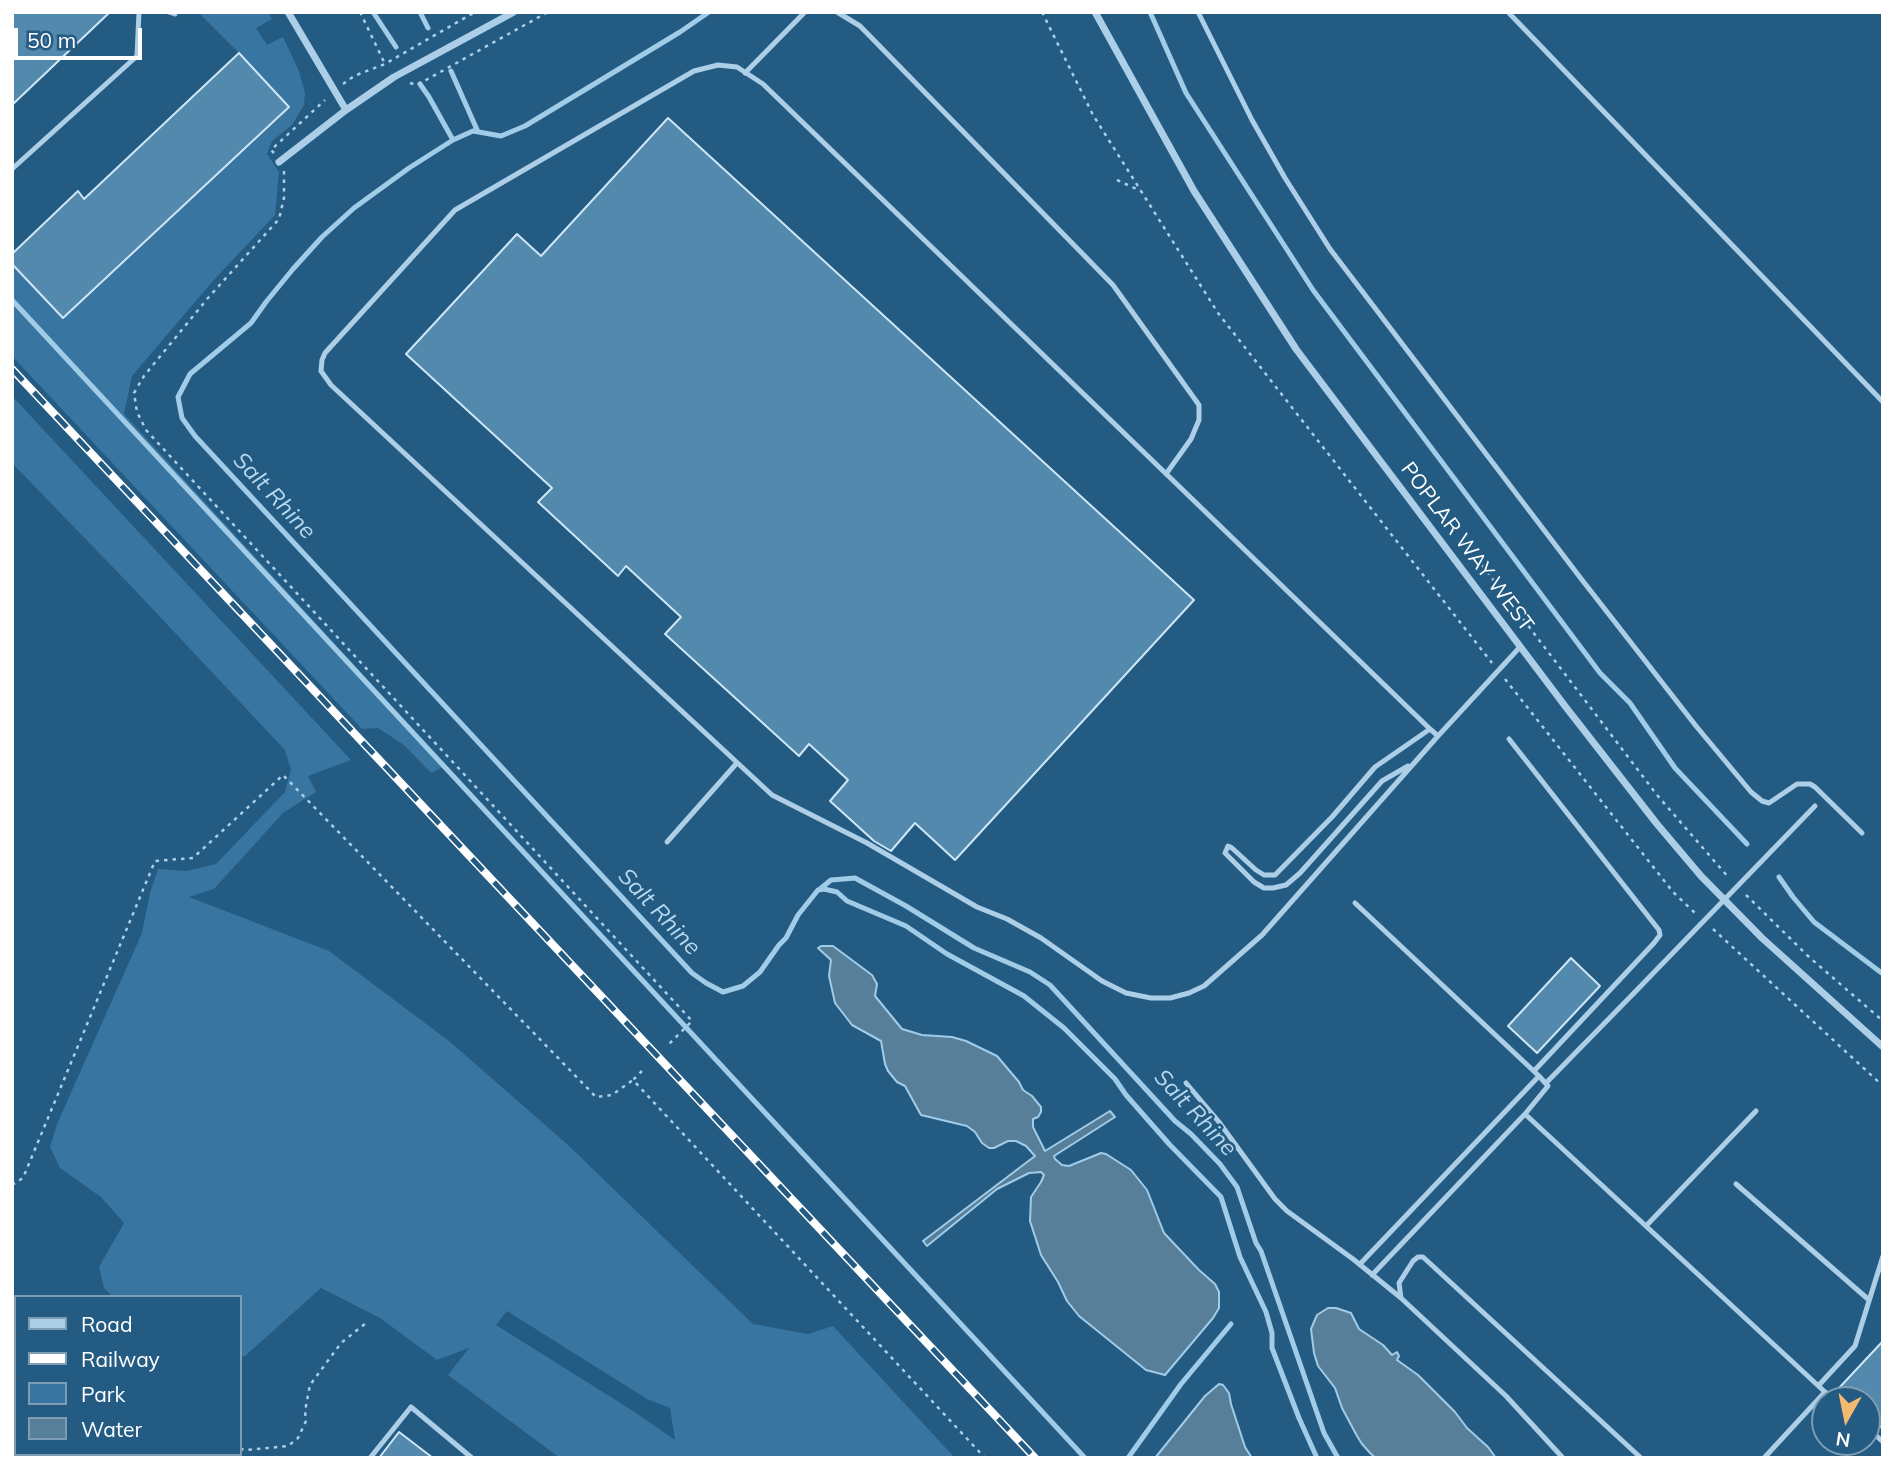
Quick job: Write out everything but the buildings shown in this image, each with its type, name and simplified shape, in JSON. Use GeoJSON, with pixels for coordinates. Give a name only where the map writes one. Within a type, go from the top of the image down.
{"type":"FeatureCollection","features":[{"type":"Feature","properties":{"kind":"street"},"geometry":{"type":"LineString","coordinates":[[288,12],[346,110]]}},
{"type":"Feature","properties":{"kind":"street"},"geometry":{"type":"LineString","coordinates":[[279,162],[346,110],[394,78],[514,12]]}},
{"type":"Feature","properties":{"kind":"street","name":"POPLAR WAY WEST"},"geometry":{"type":"LineString","coordinates":[[1095,12],[1194,191],[1296,349],[1520,647],[1657,824],[1701,876],[1762,938],[1883,1047]]}},
{"type":"Feature","properties":{"kind":"lane"},"geometry":{"type":"LineString","coordinates":[[12,169],[137,56],[139,12]]}},
{"type":"Feature","properties":{"kind":"lane"},"geometry":{"type":"LineString","coordinates":[[745,72],[805,12]]}},
{"type":"Feature","properties":{"kind":"lane"},"geometry":{"type":"LineString","coordinates":[[837,12],[860,26],[1113,285],[1199,405],[1199,420],[1191,439],[1166,474]]}},
{"type":"Feature","properties":{"kind":"lane"},"geometry":{"type":"LineString","coordinates":[[1198,12],[1252,120],[1330,249],[1696,726],[1751,792],[1762,801],[1769,803],[1797,784],[1810,784],[1862,833]]}},
{"type":"Feature","properties":{"kind":"lane"},"geometry":{"type":"LineString","coordinates":[[1508,12],[1883,402]]}},
{"type":"Feature","properties":{"kind":"lane"},"geometry":{"type":"LineString","coordinates":[[1438,736],[763,84],[737,67],[718,65],[694,71],[455,210],[325,353],[321,371],[331,385],[772,795],[867,843],[977,907],[1007,919],[1041,938],[1102,981],[1126,993],[1151,998],[1170,998],[1204,986],[1262,935],[1520,647]]}},
{"type":"Feature","properties":{"kind":"lane"},"geometry":{"type":"LineString","coordinates":[[1414,763],[1382,781],[1300,873],[1286,885],[1264,888],[1254,882],[1225,853],[1228,846],[1264,875],[1275,875],[1332,817],[1375,767],[1430,729]]}},
{"type":"Feature","properties":{"kind":"lane"},"geometry":{"type":"LineString","coordinates":[[1360,1264],[1660,935],[1659,930],[1509,739]]}},
{"type":"Feature","properties":{"kind":"lane"},"geometry":{"type":"LineString","coordinates":[[667,842],[736,764]]}},
{"type":"Feature","properties":{"kind":"lane"},"geometry":{"type":"LineString","coordinates":[[1546,1083],[1825,796]]}},
{"type":"Feature","properties":{"kind":"lane"},"geometry":{"type":"LineString","coordinates":[[1355,903],[1548,1086],[1525,1114],[1373,1275]]}},
{"type":"Feature","properties":{"kind":"lane"},"geometry":{"type":"LineString","coordinates":[[1186,1083],[1224,1128],[1287,1212],[1360,1264],[1401,1298],[1506,1396],[1563,1458]]}},
{"type":"Feature","properties":{"kind":"lane"},"geometry":{"type":"LineString","coordinates":[[1646,1226],[1756,1111]]}},
{"type":"Feature","properties":{"kind":"lane"},"geometry":{"type":"LineString","coordinates":[[1525,1114],[1819,1385],[1855,1346],[1883,1255]]}},
{"type":"Feature","properties":{"kind":"lane"},"geometry":{"type":"LineString","coordinates":[[1736,1185],[1869,1300]]}},
{"type":"Feature","properties":{"kind":"lane"},"geometry":{"type":"LineString","coordinates":[[1401,1298],[1399,1283],[1413,1261],[1423,1257],[1641,1458]]}},
{"type":"Feature","properties":{"kind":"lane"},"geometry":{"type":"LineString","coordinates":[[370,1458],[411,1407],[472,1458]]}},
{"type":"Feature","properties":{"kind":"lane"},"geometry":{"type":"LineString","coordinates":[[1764,1458],[1811,1407]]}},
{"type":"Feature","properties":{"kind":"path"},"geometry":{"type":"LineString","coordinates":[[360,12],[385,64]]}},
{"type":"Feature","properties":{"kind":"path"},"geometry":{"type":"LineString","coordinates":[[475,12],[385,64],[354,76],[334,91],[271,150],[284,169],[284,198],[279,219],[208,298],[144,376],[134,393],[136,412],[146,430],[692,1021],[669,1044]]}},
{"type":"Feature","properties":{"kind":"path"},"geometry":{"type":"LineString","coordinates":[[394,78],[417,85],[548,12]]}},
{"type":"Feature","properties":{"kind":"path"},"geometry":{"type":"LineString","coordinates":[[1042,12],[1093,115],[1218,313],[1673,892],[1703,920]]}},
{"type":"Feature","properties":{"kind":"path"},"geometry":{"type":"LineString","coordinates":[[1117,180],[1141,191]]}},
{"type":"Feature","properties":{"kind":"path"},"geometry":{"type":"LineString","coordinates":[[1482,565],[1657,795],[1732,881]]}},
{"type":"Feature","properties":{"kind":"path"},"geometry":{"type":"LineString","coordinates":[[12,1185],[23,1178],[155,861],[192,858],[283,775],[597,1097],[612,1095],[642,1071]]}},
{"type":"Feature","properties":{"kind":"path"},"geometry":{"type":"LineString","coordinates":[[1742,891],[1809,957],[1883,1021]]}},
{"type":"Feature","properties":{"kind":"path"},"geometry":{"type":"LineString","coordinates":[[1713,929],[1883,1086]]}},
{"type":"Feature","properties":{"kind":"path"},"geometry":{"type":"LineString","coordinates":[[633,1080],[985,1458]]}},
{"type":"Feature","properties":{"kind":"path"},"geometry":{"type":"LineString","coordinates":[[242,1449],[288,1446],[298,1438],[306,1421],[310,1385],[341,1343],[366,1323]]}},
{"type":"Feature","properties":{"kind":"green space"},"geometry":{"type":"Polygon","coordinates":[[[198,12],[268,12],[272,19],[256,28],[267,45],[283,37],[299,71],[305,93],[304,105],[292,125],[272,141],[267,154],[279,172],[275,215],[212,282],[132,376],[124,414],[446,765],[431,773],[404,745],[378,728],[362,729],[12,356],[12,264],[63,318],[289,107],[198,12]]]}},
{"type":"Feature","properties":{"kind":"green space"},"geometry":{"type":"Polygon","coordinates":[[[12,396],[351,760],[308,776],[316,792],[283,813],[214,889],[189,897],[329,951],[449,1041],[567,1144],[753,1324],[808,1334],[833,1326],[955,1458],[560,1458],[448,1375],[469,1348],[437,1360],[380,1318],[321,1288],[242,1357],[242,1295],[111,1295],[104,1288],[99,1267],[124,1223],[101,1197],[60,1168],[50,1147],[57,1124],[142,933],[158,869],[186,871],[216,864],[285,792],[291,770],[285,750],[12,463],[12,396]],[[507,1311],[496,1325],[675,1440],[670,1408],[647,1399],[507,1311]]]}},
{"type":"Feature","properties":{"kind":"water"},"geometry":{"type":"Polygon","coordinates":[[[833,946],[872,975],[877,984],[875,996],[902,1029],[922,1035],[952,1037],[997,1056],[1023,1090],[1041,1107],[1038,1117],[1033,1119],[1033,1127],[1045,1151],[1110,1111],[1115,1117],[1054,1156],[1055,1159],[1062,1165],[1069,1166],[1101,1153],[1131,1170],[1147,1190],[1164,1233],[1215,1284],[1219,1292],[1219,1308],[1213,1318],[1165,1375],[1146,1370],[1079,1316],[1067,1301],[1041,1255],[1030,1221],[1031,1197],[1044,1175],[1041,1172],[1029,1173],[997,1189],[927,1246],[923,1241],[1035,1156],[1026,1146],[1016,1141],[989,1148],[967,1126],[921,1115],[905,1086],[897,1082],[888,1071],[881,1041],[852,1025],[835,1003],[829,976],[831,960],[818,948],[833,946]]]}},
{"type":"Feature","properties":{"kind":"water"},"geometry":{"type":"Polygon","coordinates":[[[1328,1308],[1351,1313],[1359,1329],[1383,1345],[1392,1355],[1397,1352],[1397,1360],[1418,1375],[1496,1458],[1376,1458],[1371,1454],[1357,1436],[1335,1388],[1318,1366],[1314,1353],[1311,1329],[1317,1315],[1328,1308]]]}},
{"type":"Feature","properties":{"kind":"water"},"geometry":{"type":"Polygon","coordinates":[[[1219,1384],[1229,1393],[1245,1447],[1252,1458],[1155,1458],[1205,1396],[1219,1384]]]}},
{"type":"Feature","properties":{"kind":"waterway"},"geometry":{"type":"LineString","coordinates":[[373,12],[396,47]]}},
{"type":"Feature","properties":{"kind":"waterway"},"geometry":{"type":"LineString","coordinates":[[420,12],[428,28]]}},
{"type":"Feature","properties":{"kind":"waterway","name":"Salt Rhine"},"geometry":{"type":"LineString","coordinates":[[709,12],[525,126],[501,136],[473,131],[453,140],[354,208],[322,237],[293,269],[251,323],[190,374],[178,397],[182,418],[195,436],[692,973],[706,983],[723,992],[743,986],[760,972],[786,938],[798,915],[818,890],[824,889],[837,892],[847,901],[906,926],[947,954],[1024,996],[1064,1028],[1115,1079],[1170,1145],[1221,1197],[1240,1257],[1266,1312],[1272,1333],[1272,1348],[1317,1458]]}},
{"type":"Feature","properties":{"kind":"waterway"},"geometry":{"type":"LineString","coordinates":[[1150,12],[1186,93],[1313,290],[1600,673],[1630,703],[1675,768],[1747,844]]}},
{"type":"Feature","properties":{"kind":"waterway"},"geometry":{"type":"LineString","coordinates":[[451,71],[478,132]]}},
{"type":"Feature","properties":{"kind":"waterway"},"geometry":{"type":"LineString","coordinates":[[420,84],[453,140]]}},
{"type":"Feature","properties":{"kind":"waterway"},"geometry":{"type":"LineString","coordinates":[[12,300],[1085,1458]]}},
{"type":"Feature","properties":{"kind":"waterway"},"geometry":{"type":"LineString","coordinates":[[1779,877],[1814,922],[1883,974]]}},
{"type":"Feature","properties":{"kind":"waterway","name":"Salt Rhine"},"geometry":{"type":"LineString","coordinates":[[820,889],[831,880],[855,878],[974,948],[1030,972],[1050,985],[1175,1121],[1220,1164],[1237,1187],[1324,1433],[1338,1458]]}},
{"type":"Feature","properties":{"kind":"waterway"},"geometry":{"type":"LineString","coordinates":[[1128,1458],[1181,1384],[1231,1324]]}},
{"type":"Feature","properties":{"kind":"railway"},"geometry":{"type":"LineString","coordinates":[[12,369],[1035,1458]]}}]}
